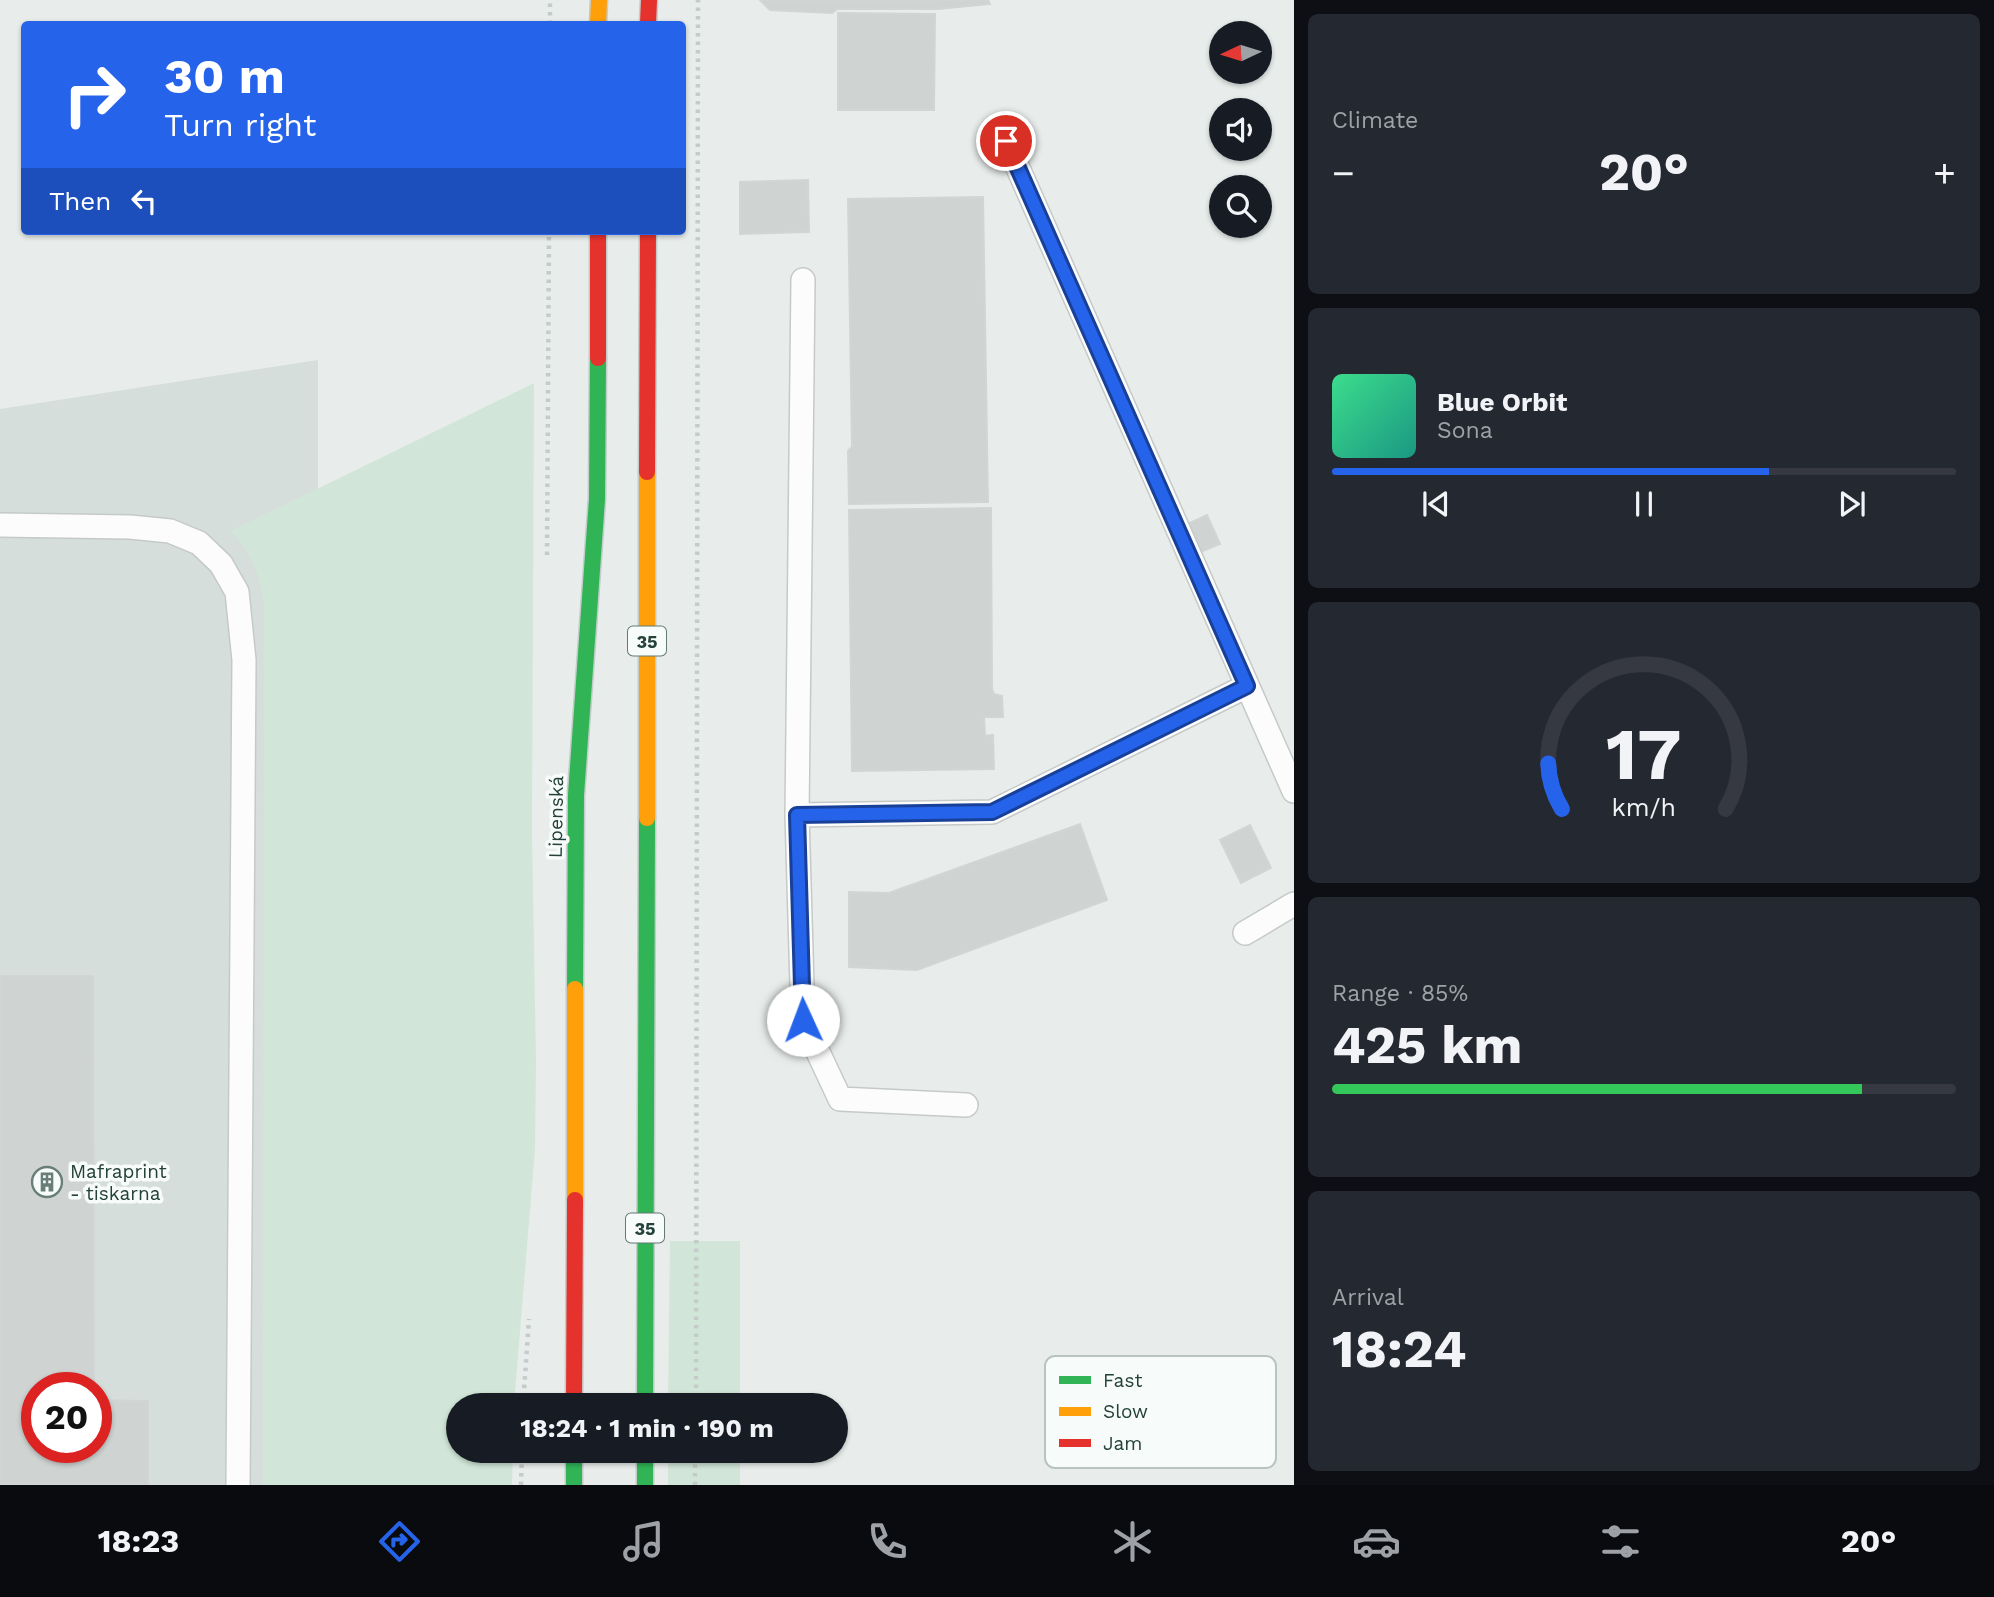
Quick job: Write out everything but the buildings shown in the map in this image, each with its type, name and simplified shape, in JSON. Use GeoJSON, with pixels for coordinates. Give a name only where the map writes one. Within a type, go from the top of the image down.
{"type":"FeatureCollection","features":[{"type":"Feature","properties":{"kind":"main road"},"geometry":{"type":"LineString","coordinates":[[598,0],[598,21]]}},
{"type":"Feature","properties":{"kind":"main road"},"geometry":{"type":"LineString","coordinates":[[649,0],[649,21]]}},
{"type":"Feature","properties":{"kind":"main road","name":"Lipenská"},"geometry":{"type":"LineString","coordinates":[[574,1393],[576,795],[597,499],[598,235]]}},
{"type":"Feature","properties":{"kind":"main road","name":"35"},"geometry":{"type":"LineString","coordinates":[[645,1393],[648,235]]}},
{"type":"Feature","properties":{"kind":"main road"},"geometry":{"type":"LineString","coordinates":[[574,1463],[574,1485]]}},
{"type":"Feature","properties":{"kind":"main road"},"geometry":{"type":"LineString","coordinates":[[645,1463],[645,1485]]}},
{"type":"Feature","properties":{"kind":"lane"},"geometry":{"type":"LineString","coordinates":[[1006,141],[1294,792]]}},
{"type":"Feature","properties":{"kind":"lane"},"geometry":{"type":"LineString","coordinates":[[803,281],[797,815],[803,1020],[840,1099],[965,1105]]}},
{"type":"Feature","properties":{"kind":"lane"},"geometry":{"type":"LineString","coordinates":[[0,525],[130,527],[170,531],[199,543],[221,564],[237,592],[244,660],[238,1485]]}},
{"type":"Feature","properties":{"kind":"lane"},"geometry":{"type":"LineString","coordinates":[[797,815],[992,812],[1247,686]]}},
{"type":"Feature","properties":{"kind":"lane"},"geometry":{"type":"LineString","coordinates":[[1245,933],[1294,904]]}},
{"type":"Feature","properties":{"kind":"path"},"geometry":{"type":"LineString","coordinates":[[550,0],[550,21]]}},
{"type":"Feature","properties":{"kind":"path"},"geometry":{"type":"LineString","coordinates":[[695,1393],[698,0]]}},
{"type":"Feature","properties":{"kind":"path"},"geometry":{"type":"LineString","coordinates":[[521,1485],[522,1463]]}},
{"type":"Feature","properties":{"kind":"path"},"geometry":{"type":"LineString","coordinates":[[695,1463],[695,1485]]}},
{"type":"Feature","properties":{"kind":"shaded area"},"geometry":{"type":"Polygon","coordinates":[[[318,360],[318,1485],[0,1485],[0,409],[318,360]]]}},
{"type":"Feature","properties":{"kind":"green space"},"geometry":{"type":"Polygon","coordinates":[[[534,383],[532,834],[535,1149],[515,1393],[446,1393],[446,1463],[513,1463],[512,1485],[263,1485],[264,604],[254,565],[231,531],[534,383]]]}},
{"type":"Feature","properties":{"kind":"green space"},"geometry":{"type":"Polygon","coordinates":[[[670,1241],[740,1241],[740,1393],[668,1393],[670,1241]]]}},
{"type":"Feature","properties":{"kind":"green space"},"geometry":{"type":"Polygon","coordinates":[[[668,1463],[740,1463],[740,1485],[668,1485],[668,1463]]]}},
{"type":"Feature","properties":{"kind":"traffic: fast"},"geometry":{"type":"LineString","coordinates":[[575,989],[576,795],[597,499],[598,358]]}},
{"type":"Feature","properties":{"kind":"traffic: fast"},"geometry":{"type":"LineString","coordinates":[[645,1393],[647,818]]}},
{"type":"Feature","properties":{"kind":"traffic: fast"},"geometry":{"type":"LineString","coordinates":[[574,1463],[574,1485]]}},
{"type":"Feature","properties":{"kind":"traffic: fast"},"geometry":{"type":"LineString","coordinates":[[645,1463],[645,1485]]}},
{"type":"Feature","properties":{"kind":"traffic: slow"},"geometry":{"type":"LineString","coordinates":[[598,21],[599,0]]}},
{"type":"Feature","properties":{"kind":"traffic: slow"},"geometry":{"type":"LineString","coordinates":[[647,472],[647,818]]}},
{"type":"Feature","properties":{"kind":"traffic: slow"},"geometry":{"type":"LineString","coordinates":[[575,989],[575,1200]]}},
{"type":"Feature","properties":{"kind":"traffic: jam"},"geometry":{"type":"LineString","coordinates":[[648,21],[649,0]]}},
{"type":"Feature","properties":{"kind":"traffic: jam"},"geometry":{"type":"LineString","coordinates":[[598,235],[598,358]]}},
{"type":"Feature","properties":{"kind":"traffic: jam"},"geometry":{"type":"LineString","coordinates":[[647,472],[648,235]]}},
{"type":"Feature","properties":{"kind":"traffic: jam"},"geometry":{"type":"LineString","coordinates":[[574,1393],[575,1200]]}},
{"type":"Feature","properties":{"kind":"place","name":"Mafraprint - tiskarna"},"geometry":{"type":"Point","coordinates":[47,1182]}},
{"type":"Feature","properties":{"kind":"route"},"geometry":{"type":"LineString","coordinates":[[803,1020],[797,815],[992,812],[1247,686],[1006,141]]}}]}
